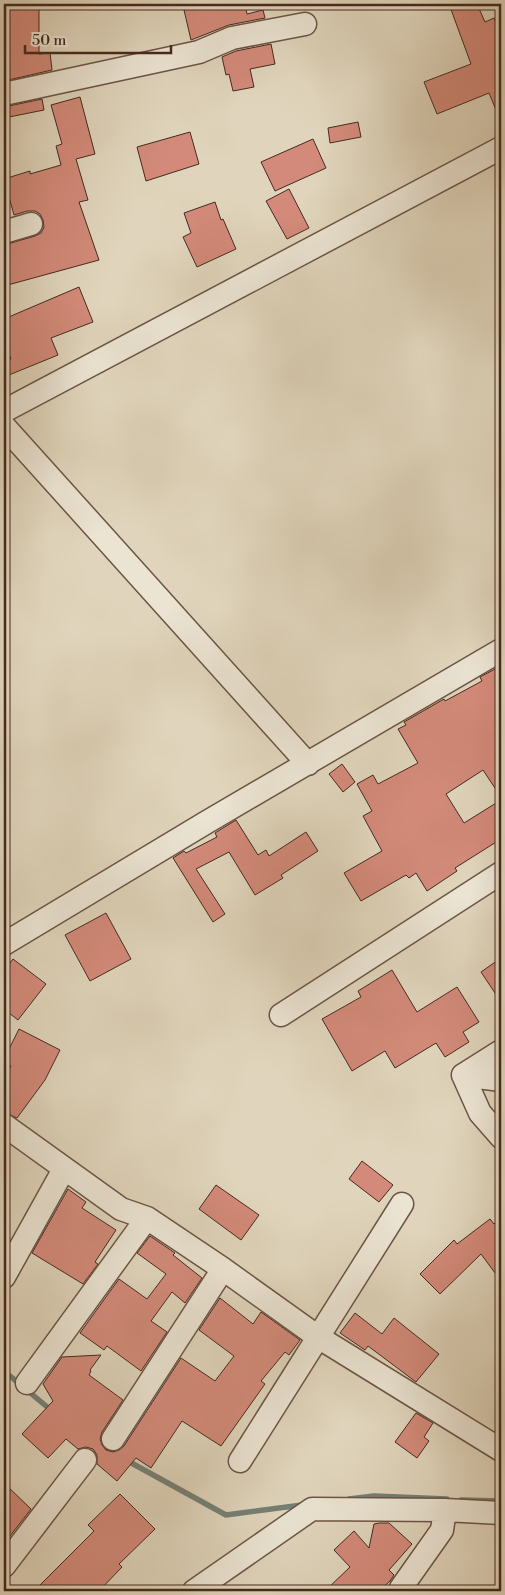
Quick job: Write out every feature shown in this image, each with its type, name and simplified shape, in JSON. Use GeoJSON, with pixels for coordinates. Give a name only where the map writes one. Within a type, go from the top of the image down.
{"type":"FeatureCollection","features":[{"type":"Feature","properties":{"kind":"street"},"geometry":{"type":"LineString","coordinates":[[4,94],[199,52],[232,38],[305,24]]}},
{"type":"Feature","properties":{"kind":"street"},"geometry":{"type":"LineString","coordinates":[[4,410],[501,148]]}},
{"type":"Feature","properties":{"kind":"street"},"geometry":{"type":"LineString","coordinates":[[4,232],[31,224]]}},
{"type":"Feature","properties":{"kind":"street"},"geometry":{"type":"LineString","coordinates":[[4,426],[308,764]]}},
{"type":"Feature","properties":{"kind":"street"},"geometry":{"type":"LineString","coordinates":[[4,944],[198,827],[501,650]]}},
{"type":"Feature","properties":{"kind":"street"},"geometry":{"type":"LineString","coordinates":[[281,1015],[501,873]]}},
{"type":"Feature","properties":{"kind":"street"},"geometry":{"type":"LineString","coordinates":[[463,1075],[501,1051]]}},
{"type":"Feature","properties":{"kind":"street"},"geometry":{"type":"LineString","coordinates":[[463,1075],[501,1080]]}},
{"type":"Feature","properties":{"kind":"street"},"geometry":{"type":"LineString","coordinates":[[463,1075],[480,1113],[501,1137]]}},
{"type":"Feature","properties":{"kind":"street"},"geometry":{"type":"LineString","coordinates":[[4,1126],[121,1209],[147,1218],[223,1269],[318,1337],[501,1450]]}},
{"type":"Feature","properties":{"kind":"street"},"geometry":{"type":"LineString","coordinates":[[4,1277],[64,1169]]}},
{"type":"Feature","properties":{"kind":"street"},"geometry":{"type":"LineString","coordinates":[[240,1461],[402,1204]]}},
{"type":"Feature","properties":{"kind":"street"},"geometry":{"type":"LineString","coordinates":[[27,1383],[147,1218]]}},
{"type":"Feature","properties":{"kind":"street"},"geometry":{"type":"LineString","coordinates":[[113,1439],[223,1269]]}},
{"type":"Feature","properties":{"kind":"street"},"geometry":{"type":"LineString","coordinates":[[4,1566],[85,1460]]}},
{"type":"Feature","properties":{"kind":"street"},"geometry":{"type":"LineString","coordinates":[[194,1591],[312,1509],[445,1510],[501,1513]]}},
{"type":"Feature","properties":{"kind":"street"},"geometry":{"type":"LineString","coordinates":[[401,1590],[442,1530],[445,1510]]}},
{"type":"Feature","properties":{"kind":"building"},"geometry":{"type":"Polygon","coordinates":[[[211,4],[245,4],[247,14],[263,10],[265,18],[229,25],[191,40],[184,10],[211,4]]]}},
{"type":"Feature","properties":{"kind":"building"},"geometry":{"type":"Polygon","coordinates":[[[449,4],[477,4],[485,22],[494,18],[501,37],[501,122],[489,93],[437,114],[424,82],[471,64],[449,4]]]}},
{"type":"Feature","properties":{"kind":"building"},"geometry":{"type":"Polygon","coordinates":[[[24,7],[39,7],[39,54],[50,53],[52,70],[4,81],[4,9],[24,9],[24,7]]]}},
{"type":"Feature","properties":{"kind":"building"},"geometry":{"type":"Polygon","coordinates":[[[271,44],[275,64],[250,69],[254,87],[233,91],[229,74],[226,75],[222,57],[236,51],[271,44]]]}},
{"type":"Feature","properties":{"kind":"building"},"geometry":{"type":"Polygon","coordinates":[[[80,97],[95,154],[76,159],[88,200],[79,202],[99,260],[4,286],[4,245],[35,236],[41,233],[44,227],[40,214],[35,211],[14,215],[4,179],[30,171],[30,174],[61,165],[56,146],[62,144],[51,105],[80,97]]]}},
{"type":"Feature","properties":{"kind":"building"},"geometry":{"type":"Polygon","coordinates":[[[42,99],[44,110],[4,118],[4,107],[42,99]]]}},
{"type":"Feature","properties":{"kind":"building"},"geometry":{"type":"Polygon","coordinates":[[[358,122],[361,137],[330,143],[328,128],[358,122]]]}},
{"type":"Feature","properties":{"kind":"building"},"geometry":{"type":"Polygon","coordinates":[[[190,132],[199,164],[146,181],[137,147],[190,132]]]}},
{"type":"Feature","properties":{"kind":"building"},"geometry":{"type":"Polygon","coordinates":[[[313,139],[326,168],[275,191],[261,162],[313,139]]]}},
{"type":"Feature","properties":{"kind":"building"},"geometry":{"type":"Polygon","coordinates":[[[289,189],[309,228],[287,239],[266,201],[289,189]]]}},
{"type":"Feature","properties":{"kind":"building"},"geometry":{"type":"Polygon","coordinates":[[[215,202],[221,220],[223,219],[236,249],[197,267],[183,237],[191,233],[184,213],[215,202]]]}},
{"type":"Feature","properties":{"kind":"building"},"geometry":{"type":"Polygon","coordinates":[[[79,287],[93,322],[51,338],[58,355],[4,377],[4,361],[11,359],[4,342],[4,319],[79,287]]]}},
{"type":"Feature","properties":{"kind":"building"},"geometry":{"type":"Polygon","coordinates":[[[497,668],[501,676],[501,797],[483,770],[446,794],[464,823],[501,800],[501,839],[455,868],[457,871],[427,891],[416,873],[409,878],[406,875],[361,901],[344,873],[382,851],[363,816],[372,811],[357,784],[373,775],[378,784],[418,763],[398,729],[406,725],[404,722],[444,699],[445,701],[482,681],[480,677],[497,668]]]}},
{"type":"Feature","properties":{"kind":"building"},"geometry":{"type":"Polygon","coordinates":[[[342,764],[355,782],[343,792],[329,774],[342,764]]]}},
{"type":"Feature","properties":{"kind":"building"},"geometry":{"type":"Polygon","coordinates":[[[236,820],[258,855],[266,850],[269,856],[306,832],[318,851],[281,875],[283,878],[255,895],[229,852],[196,869],[225,914],[213,922],[173,858],[184,851],[186,853],[217,837],[215,833],[236,820]]]}},
{"type":"Feature","properties":{"kind":"building"},"geometry":{"type":"Polygon","coordinates":[[[106,913],[131,959],[90,981],[65,935],[106,913]]]}},
{"type":"Feature","properties":{"kind":"building"},"geometry":{"type":"Polygon","coordinates":[[[501,958],[501,1002],[481,972],[501,958]]]}},
{"type":"Feature","properties":{"kind":"building"},"geometry":{"type":"Polygon","coordinates":[[[13,959],[46,984],[18,1020],[4,1009],[4,971],[13,959]]]}},
{"type":"Feature","properties":{"kind":"building"},"geometry":{"type":"Polygon","coordinates":[[[392,970],[417,1012],[457,987],[479,1022],[463,1032],[469,1042],[445,1057],[436,1043],[395,1068],[385,1051],[352,1071],[322,1019],[361,997],[358,991],[392,970]]]}},
{"type":"Feature","properties":{"kind":"building"},"geometry":{"type":"Polygon","coordinates":[[[19,1029],[60,1050],[45,1080],[17,1118],[4,1112],[4,1077],[11,1066],[4,1063],[4,1059],[19,1029]]]}},
{"type":"Feature","properties":{"kind":"building"},"geometry":{"type":"Polygon","coordinates":[[[362,1161],[393,1185],[379,1202],[349,1179],[362,1161]]]}},
{"type":"Feature","properties":{"kind":"building"},"geometry":{"type":"Polygon","coordinates":[[[216,1185],[259,1215],[241,1240],[199,1209],[216,1185]]]}},
{"type":"Feature","properties":{"kind":"building"},"geometry":{"type":"Polygon","coordinates":[[[68,1189],[86,1202],[82,1208],[116,1230],[95,1262],[98,1264],[83,1284],[32,1253],[68,1189]]]}},
{"type":"Feature","properties":{"kind":"building"},"geometry":{"type":"Polygon","coordinates":[[[501,1218],[501,1281],[481,1254],[440,1294],[420,1274],[454,1240],[457,1244],[490,1219],[494,1224],[501,1218]]]}},
{"type":"Feature","properties":{"kind":"building"},"geometry":{"type":"Polygon","coordinates":[[[150,1236],[175,1253],[173,1255],[202,1278],[185,1303],[172,1292],[151,1321],[167,1332],[141,1371],[107,1346],[104,1350],[80,1333],[119,1279],[147,1299],[166,1274],[137,1253],[150,1236]]]}},
{"type":"Feature","properties":{"kind":"building"},"geometry":{"type":"Polygon","coordinates":[[[220,1298],[253,1324],[261,1312],[300,1340],[289,1355],[285,1352],[261,1381],[265,1384],[221,1446],[182,1421],[151,1468],[136,1458],[117,1481],[97,1464],[97,1455],[93,1449],[86,1447],[78,1449],[66,1439],[48,1458],[22,1434],[53,1401],[43,1384],[62,1357],[101,1355],[90,1370],[89,1375],[123,1400],[102,1432],[100,1439],[106,1450],[113,1452],[119,1450],[124,1446],[181,1358],[215,1381],[234,1356],[199,1330],[220,1298]]]}},
{"type":"Feature","properties":{"kind":"building"},"geometry":{"type":"Polygon","coordinates":[[[355,1313],[382,1334],[394,1318],[439,1354],[416,1382],[368,1346],[365,1350],[340,1333],[355,1313]]]}},
{"type":"Feature","properties":{"kind":"building"},"geometry":{"type":"Polygon","coordinates":[[[416,1413],[433,1423],[424,1437],[429,1441],[417,1458],[395,1442],[416,1413]]]}},
{"type":"Feature","properties":{"kind":"building"},"geometry":{"type":"Polygon","coordinates":[[[4,1483],[31,1509],[10,1536],[4,1530],[4,1483]]]}},
{"type":"Feature","properties":{"kind":"building"},"geometry":{"type":"Polygon","coordinates":[[[120,1494],[155,1529],[119,1564],[122,1567],[99,1591],[34,1591],[94,1531],[88,1525],[120,1494]]]}},
{"type":"Feature","properties":{"kind":"building"},"geometry":{"type":"Polygon","coordinates":[[[389,1523],[412,1544],[389,1570],[394,1575],[390,1581],[379,1591],[325,1591],[350,1567],[334,1550],[354,1531],[369,1548],[374,1524],[389,1523]]]}},
{"type":"Feature","properties":{"kind":"waterway"},"geometry":{"type":"LineString","coordinates":[[4,1371],[52,1411]]}},
{"type":"Feature","properties":{"kind":"waterway"},"geometry":{"type":"LineString","coordinates":[[98,1444],[118,1455]]}},
{"type":"Feature","properties":{"kind":"waterway"},"geometry":{"type":"LineString","coordinates":[[126,1460],[226,1515],[302,1505]]}},
{"type":"Feature","properties":{"kind":"waterway"},"geometry":{"type":"LineString","coordinates":[[349,1499],[374,1496],[447,1499]]}},
{"type":"Feature","properties":{"kind":"waterway"},"geometry":{"type":"LineString","coordinates":[[461,1500],[501,1501]]}}]}
